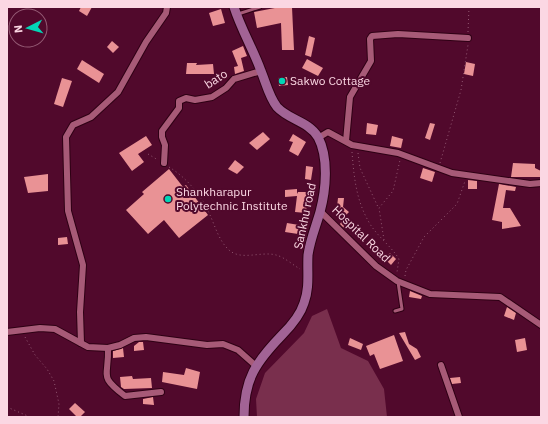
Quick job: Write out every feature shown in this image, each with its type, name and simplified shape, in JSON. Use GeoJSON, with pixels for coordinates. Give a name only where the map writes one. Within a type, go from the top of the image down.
{"type":"FeatureCollection","features":[{"type":"Feature","properties":{"kind":"main road","name":"Sankhu road"},"geometry":{"type":"LineString","coordinates":[[235,11],[277,106],[284,112],[311,128],[318,138],[323,150],[325,175],[320,211],[310,243],[308,256],[308,286],[304,303],[293,324],[266,351],[255,365],[248,381],[244,398],[244,417]]}},
{"type":"Feature","properties":{"kind":"street"},"geometry":{"type":"LineString","coordinates":[[81,343],[80,312],[83,265],[68,211],[66,137],[73,124],[91,117],[118,92],[146,42],[166,13],[167,7]]}},
{"type":"Feature","properties":{"kind":"street"},"geometry":{"type":"LineString","coordinates":[[349,143],[350,97],[372,61],[370,40],[372,36],[398,34],[468,38]]}},
{"type":"Feature","properties":{"kind":"street","name":"bato"},"geometry":{"type":"LineString","coordinates":[[164,163],[165,145],[162,137],[162,131],[168,126],[179,108],[179,101],[186,98],[195,100],[212,97],[226,88],[234,79],[261,71]]}},
{"type":"Feature","properties":{"kind":"street"},"geometry":{"type":"LineString","coordinates":[[318,138],[328,132],[361,148],[368,147],[398,153],[452,172],[530,184],[541,184]]}},
{"type":"Feature","properties":{"kind":"street","name":"Hospital Road"},"geometry":{"type":"LineString","coordinates":[[320,211],[376,266],[400,282],[430,294],[500,297],[541,325]]}},
{"type":"Feature","properties":{"kind":"street"},"geometry":{"type":"LineString","coordinates":[[7,332],[40,328],[55,329],[88,347],[108,348],[120,345],[134,338],[146,337],[201,345],[223,344],[238,350],[255,365]]}},
{"type":"Feature","properties":{"kind":"street"},"geometry":{"type":"LineString","coordinates":[[108,348],[106,376],[110,384],[125,396],[161,392]]}},
{"type":"Feature","properties":{"kind":"street"},"geometry":{"type":"LineString","coordinates":[[441,365],[459,417]]}},
{"type":"Feature","properties":{"kind":"lane"},"geometry":{"type":"LineString","coordinates":[[235,11],[260,7]]}},
{"type":"Feature","properties":{"kind":"lane"},"geometry":{"type":"LineString","coordinates":[[395,311],[402,309],[400,282]]}},
{"type":"Feature","properties":{"kind":"path"},"geometry":{"type":"LineString","coordinates":[[438,166],[461,90],[468,38],[469,7]]}},
{"type":"Feature","properties":{"kind":"path"},"geometry":{"type":"LineString","coordinates":[[349,143],[354,184],[360,203],[370,224],[384,241],[392,247],[399,259],[400,282]]}},
{"type":"Feature","properties":{"kind":"path"},"geometry":{"type":"LineString","coordinates":[[361,148],[358,148],[360,168],[373,199],[379,208],[384,241]]}},
{"type":"Feature","properties":{"kind":"path"},"geometry":{"type":"LineString","coordinates":[[379,208],[393,191],[400,159],[398,153]]}},
{"type":"Feature","properties":{"kind":"path"},"geometry":{"type":"LineString","coordinates":[[148,154],[164,163],[186,179],[196,191],[210,215],[213,225],[227,248],[233,253],[277,255],[301,270],[308,272]]}},
{"type":"Feature","properties":{"kind":"path"},"geometry":{"type":"LineString","coordinates":[[400,282],[424,237],[457,204],[467,175]]}},
{"type":"Feature","properties":{"kind":"path"},"geometry":{"type":"LineString","coordinates":[[24,330],[26,340],[31,346],[34,355],[47,369],[54,381],[59,404],[58,417]]}},
{"type":"Feature","properties":{"kind":"path"},"geometry":{"type":"LineString","coordinates":[[7,407],[30,417]]}},
{"type":"Feature","properties":{"kind":"shaded area"},"geometry":{"type":"Polygon","coordinates":[[[327,309],[341,348],[368,361],[384,389],[387,417],[257,417],[256,399],[265,373],[304,333],[312,316],[327,309]]]}},
{"type":"Feature","properties":{"kind":"building"},"geometry":{"type":"Polygon","coordinates":[[[81,7],[92,7],[87,16],[79,11],[81,7]]]}},
{"type":"Feature","properties":{"kind":"building"},"geometry":{"type":"Polygon","coordinates":[[[280,7],[292,7],[294,50],[282,50],[281,23],[257,28],[254,12],[280,7]]]}},
{"type":"Feature","properties":{"kind":"building"},"geometry":{"type":"Polygon","coordinates":[[[221,9],[225,23],[213,26],[209,13],[221,9]]]}},
{"type":"Feature","properties":{"kind":"building"},"geometry":{"type":"Polygon","coordinates":[[[309,36],[315,38],[311,57],[305,55],[309,36]]]}},
{"type":"Feature","properties":{"kind":"building"},"geometry":{"type":"Polygon","coordinates":[[[112,41],[119,47],[113,53],[107,47],[112,41]]]}},
{"type":"Feature","properties":{"kind":"building"},"geometry":{"type":"Polygon","coordinates":[[[243,46],[247,56],[241,58],[244,71],[235,74],[234,67],[238,66],[232,51],[243,46]]]}},
{"type":"Feature","properties":{"kind":"building"},"geometry":{"type":"Polygon","coordinates":[[[307,59],[323,68],[318,76],[302,68],[307,59]]]}},
{"type":"Feature","properties":{"kind":"building"},"geometry":{"type":"Polygon","coordinates":[[[82,60],[104,74],[99,83],[77,69],[82,60]]]}},
{"type":"Feature","properties":{"kind":"building"},"geometry":{"type":"Polygon","coordinates":[[[466,62],[475,64],[473,76],[464,74],[466,62]]]}},
{"type":"Feature","properties":{"kind":"building"},"geometry":{"type":"Polygon","coordinates":[[[187,63],[197,63],[196,65],[213,64],[214,74],[186,74],[187,63]]]}},
{"type":"Feature","properties":{"kind":"building"},"geometry":{"type":"Polygon","coordinates":[[[287,77],[288,85],[279,86],[278,78],[287,77]]]}},
{"type":"Feature","properties":{"kind":"building"},"geometry":{"type":"Polygon","coordinates":[[[62,78],[72,81],[63,107],[54,104],[62,78]]]}},
{"type":"Feature","properties":{"kind":"building"},"geometry":{"type":"Polygon","coordinates":[[[367,123],[378,125],[376,135],[366,134],[367,123]]]}},
{"type":"Feature","properties":{"kind":"building"},"geometry":{"type":"Polygon","coordinates":[[[430,123],[435,124],[430,140],[425,138],[430,123]]]}},
{"type":"Feature","properties":{"kind":"building"},"geometry":{"type":"Polygon","coordinates":[[[263,132],[270,139],[257,150],[249,143],[263,132]]]}},
{"type":"Feature","properties":{"kind":"building"},"geometry":{"type":"Polygon","coordinates":[[[293,134],[306,142],[298,156],[289,151],[293,142],[289,141],[293,134]]]}},
{"type":"Feature","properties":{"kind":"building"},"geometry":{"type":"Polygon","coordinates":[[[146,136],[152,145],[138,154],[144,162],[132,171],[119,153],[146,136]]]}},
{"type":"Feature","properties":{"kind":"building"},"geometry":{"type":"Polygon","coordinates":[[[392,136],[403,139],[401,148],[390,146],[392,136]]]}},
{"type":"Feature","properties":{"kind":"building"},"geometry":{"type":"Polygon","coordinates":[[[235,160],[244,167],[237,174],[228,169],[235,160]]]}},
{"type":"Feature","properties":{"kind":"building"},"geometry":{"type":"Polygon","coordinates":[[[513,163],[535,164],[535,168],[541,171],[541,177],[511,177],[513,163]]]}},
{"type":"Feature","properties":{"kind":"building"},"geometry":{"type":"Polygon","coordinates":[[[306,166],[313,167],[311,180],[305,179],[306,166]]]}},
{"type":"Feature","properties":{"kind":"building"},"geometry":{"type":"Polygon","coordinates":[[[423,168],[435,172],[432,182],[420,178],[423,168]]]}},
{"type":"Feature","properties":{"kind":"building"},"geometry":{"type":"Polygon","coordinates":[[[169,169],[183,187],[186,185],[208,215],[179,238],[164,220],[148,234],[126,210],[144,194],[142,192],[169,169]]]}},
{"type":"Feature","properties":{"kind":"building"},"geometry":{"type":"Polygon","coordinates":[[[48,174],[48,191],[28,193],[24,177],[48,174]]]}},
{"type":"Feature","properties":{"kind":"building"},"geometry":{"type":"Polygon","coordinates":[[[468,180],[477,181],[477,189],[468,189],[468,180]]]}},
{"type":"Feature","properties":{"kind":"building"},"geometry":{"type":"Polygon","coordinates":[[[499,184],[516,187],[515,191],[506,190],[503,208],[510,208],[521,226],[502,229],[502,222],[492,220],[499,184]]]}},
{"type":"Feature","properties":{"kind":"building"},"geometry":{"type":"Polygon","coordinates":[[[297,189],[297,194],[298,192],[308,192],[306,213],[295,212],[297,196],[285,197],[285,190],[297,189]]]}},
{"type":"Feature","properties":{"kind":"building"},"geometry":{"type":"Polygon","coordinates":[[[338,198],[344,198],[343,207],[349,212],[345,216],[352,224],[346,230],[340,224],[342,221],[335,214],[340,208],[337,207],[338,198]]]}},
{"type":"Feature","properties":{"kind":"building"},"geometry":{"type":"Polygon","coordinates":[[[287,223],[299,225],[298,234],[285,232],[287,223]]]}},
{"type":"Feature","properties":{"kind":"building"},"geometry":{"type":"Polygon","coordinates":[[[67,237],[68,244],[58,245],[58,238],[67,237]]]}},
{"type":"Feature","properties":{"kind":"building"},"geometry":{"type":"Polygon","coordinates":[[[390,253],[396,259],[391,265],[384,258],[390,253]]]}},
{"type":"Feature","properties":{"kind":"building"},"geometry":{"type":"Polygon","coordinates":[[[410,291],[422,296],[421,299],[409,297],[410,291]]]}},
{"type":"Feature","properties":{"kind":"building"},"geometry":{"type":"Polygon","coordinates":[[[507,307],[516,313],[514,320],[504,316],[507,307]]]}},
{"type":"Feature","properties":{"kind":"building"},"geometry":{"type":"Polygon","coordinates":[[[405,332],[409,344],[417,349],[421,357],[415,360],[399,333],[405,332]]]}},
{"type":"Feature","properties":{"kind":"building"},"geometry":{"type":"Polygon","coordinates":[[[394,335],[403,361],[380,369],[374,354],[370,356],[366,346],[394,335]]]}},
{"type":"Feature","properties":{"kind":"building"},"geometry":{"type":"Polygon","coordinates":[[[350,338],[363,344],[361,350],[348,345],[350,338]]]}},
{"type":"Feature","properties":{"kind":"building"},"geometry":{"type":"Polygon","coordinates":[[[525,338],[527,350],[517,352],[515,340],[525,338]]]}},
{"type":"Feature","properties":{"kind":"building"},"geometry":{"type":"Polygon","coordinates":[[[139,342],[143,342],[144,350],[134,351],[134,346],[139,342]]]}},
{"type":"Feature","properties":{"kind":"building"},"geometry":{"type":"Polygon","coordinates":[[[123,348],[124,357],[113,358],[113,351],[123,348]]]}},
{"type":"Feature","properties":{"kind":"building"},"geometry":{"type":"Polygon","coordinates":[[[186,368],[200,372],[197,389],[162,382],[163,372],[184,375],[186,368]]]}},
{"type":"Feature","properties":{"kind":"building"},"geometry":{"type":"Polygon","coordinates":[[[132,376],[133,379],[151,378],[152,388],[124,389],[121,387],[120,377],[132,376]]]}},
{"type":"Feature","properties":{"kind":"building"},"geometry":{"type":"Polygon","coordinates":[[[460,377],[461,383],[452,384],[450,378],[460,377]]]}},
{"type":"Feature","properties":{"kind":"building"},"geometry":{"type":"Polygon","coordinates":[[[153,397],[154,405],[143,404],[143,399],[153,397]]]}},
{"type":"Feature","properties":{"kind":"building"},"geometry":{"type":"Polygon","coordinates":[[[75,403],[85,412],[80,417],[77,417],[69,409],[75,403]]]}},
{"type":"Feature","properties":{"kind":"place","name":"Sakwo Cottage"},"geometry":{"type":"Point","coordinates":[282,81]}},
{"type":"Feature","properties":{"kind":"place","name":"Shankharapur Polytechnic Institute"},"geometry":{"type":"Point","coordinates":[168,199]}}]}
